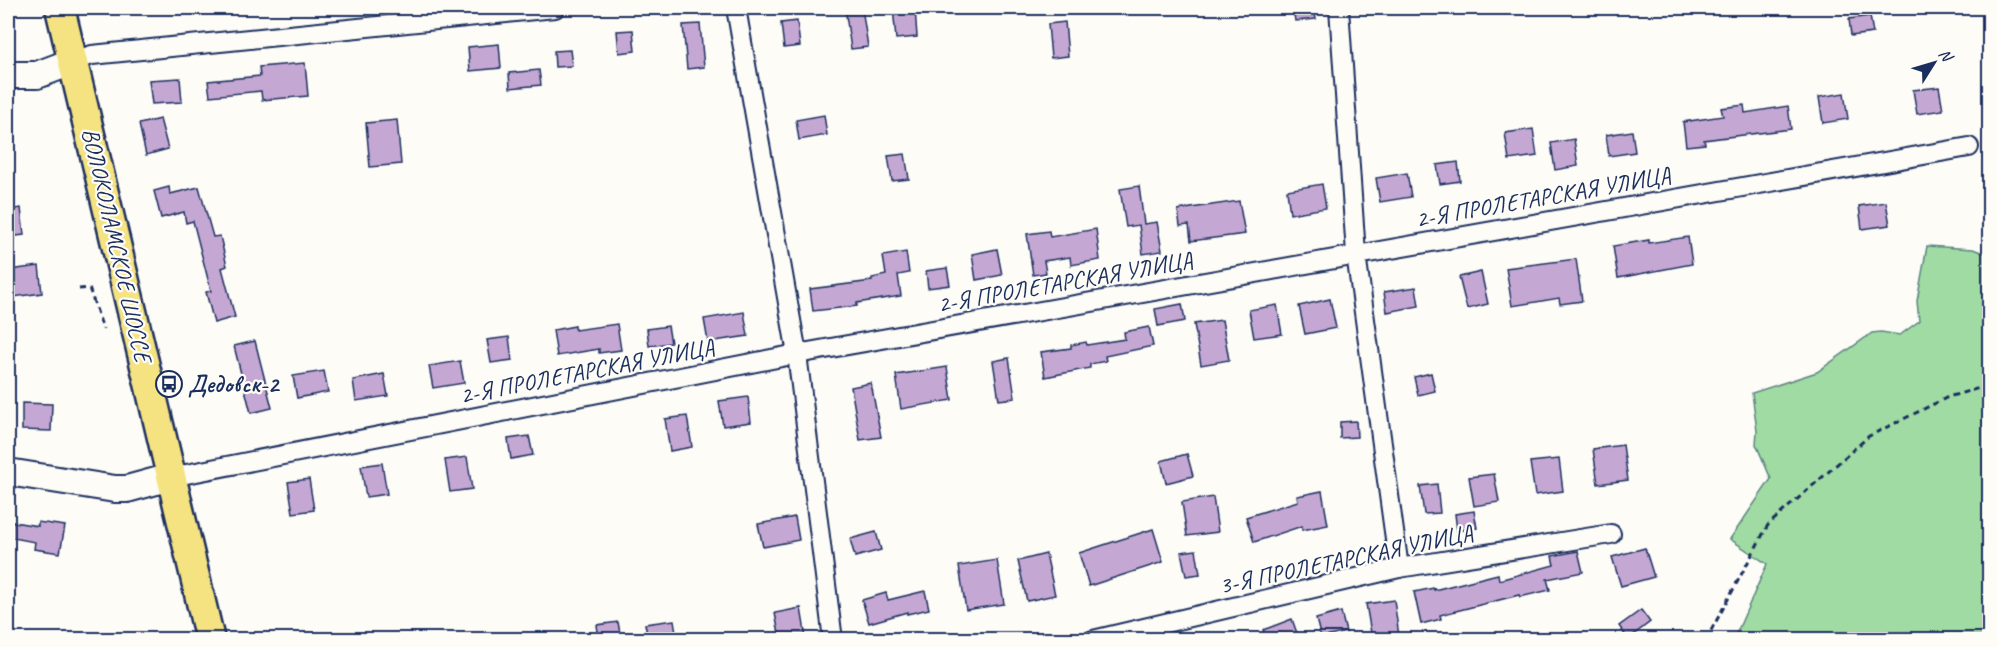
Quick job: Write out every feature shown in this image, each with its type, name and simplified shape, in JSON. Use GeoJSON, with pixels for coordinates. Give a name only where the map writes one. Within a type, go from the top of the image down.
{"type":"FeatureCollection","features":[{"type":"Feature","properties":{"kind":"main road"},"geometry":{"type":"LineString","coordinates":[[42,8],[66,65]]}},
{"type":"Feature","properties":{"kind":"main road"},"geometry":{"type":"LineString","coordinates":[[60,8],[66,65]]}},
{"type":"Feature","properties":{"kind":"main road","name":"ВОЛОКОЛАМСКОЕ ШОССЕ"},"geometry":{"type":"LineString","coordinates":[[66,65],[163,479],[210,639]]}},
{"type":"Feature","properties":{"kind":"main road","name":"ВОЛОКОЛАМСКОЕ ШОССЕ"},"geometry":{"type":"LineString","coordinates":[[163,479],[191,639]]}},
{"type":"Feature","properties":{"kind":"street"},"geometry":{"type":"LineString","coordinates":[[8,75],[37,75],[92,55],[555,8]]}},
{"type":"Feature","properties":{"kind":"street"},"geometry":{"type":"LineString","coordinates":[[736,8],[797,354],[833,639]]}},
{"type":"Feature","properties":{"kind":"street"},"geometry":{"type":"LineString","coordinates":[[1339,8],[1356,254],[1399,568]]}},
{"type":"Feature","properties":{"kind":"street","name":"2-Я ПРОЛЕТАРСКАЯ УЛИЦА"},"geometry":{"type":"LineString","coordinates":[[163,479],[797,354],[1969,147]]}},
{"type":"Feature","properties":{"kind":"street"},"geometry":{"type":"LineString","coordinates":[[8,472],[115,489],[127,489],[163,479]]}},
{"type":"Feature","properties":{"kind":"street","name":"3-Я ПРОЛЕТАРСКАЯ УЛИЦА"},"geometry":{"type":"LineString","coordinates":[[1093,639],[1399,568],[1611,534]]}},
{"type":"Feature","properties":{"kind":"path"},"geometry":{"type":"LineString","coordinates":[[78,289],[89,288],[103,329]]}},
{"type":"Feature","properties":{"kind":"path"},"geometry":{"type":"LineString","coordinates":[[1706,639],[1768,525],[1869,436],[1948,397],[1989,385]]}},
{"type":"Feature","properties":{"kind":"green space"},"geometry":{"type":"Polygon","coordinates":[[[1927,246],[1973,249],[1989,255],[1989,639],[1734,639],[1767,564],[1730,539],[1771,479],[1756,444],[1757,431],[1752,393],[1817,372],[1872,333],[1900,335],[1919,321],[1917,301],[1927,246]]]}},
{"type":"Feature","properties":{"kind":"building"},"geometry":{"type":"Polygon","coordinates":[[[845,8],[862,8],[868,47],[851,49],[845,8]]]}},
{"type":"Feature","properties":{"kind":"building"},"geometry":{"type":"Polygon","coordinates":[[[893,8],[915,8],[917,37],[896,39],[893,8]]]}},
{"type":"Feature","properties":{"kind":"building"},"geometry":{"type":"Polygon","coordinates":[[[1293,8],[1314,8],[1316,19],[1295,21],[1293,8]]]}},
{"type":"Feature","properties":{"kind":"building"},"geometry":{"type":"Polygon","coordinates":[[[1870,16],[1873,33],[1851,36],[1849,19],[1870,16]]]}},
{"type":"Feature","properties":{"kind":"building"},"geometry":{"type":"Polygon","coordinates":[[[797,21],[800,46],[784,48],[781,23],[797,21]]]}},
{"type":"Feature","properties":{"kind":"building"},"geometry":{"type":"Polygon","coordinates":[[[1065,22],[1068,56],[1051,58],[1048,24],[1065,22]]]}},
{"type":"Feature","properties":{"kind":"building"},"geometry":{"type":"Polygon","coordinates":[[[700,24],[704,67],[687,69],[683,25],[700,24]]]}},
{"type":"Feature","properties":{"kind":"building"},"geometry":{"type":"Polygon","coordinates":[[[633,30],[635,51],[619,53],[617,31],[633,30]]]}},
{"type":"Feature","properties":{"kind":"building"},"geometry":{"type":"Polygon","coordinates":[[[499,44],[501,68],[470,71],[468,47],[499,44]]]}},
{"type":"Feature","properties":{"kind":"building"},"geometry":{"type":"Polygon","coordinates":[[[570,50],[572,66],[555,67],[554,51],[570,50]]]}},
{"type":"Feature","properties":{"kind":"building"},"geometry":{"type":"Polygon","coordinates":[[[305,63],[308,96],[262,100],[261,91],[210,96],[208,81],[260,76],[259,67],[305,63]]]}},
{"type":"Feature","properties":{"kind":"building"},"geometry":{"type":"Polygon","coordinates":[[[539,70],[541,85],[510,88],[509,73],[539,70]]]}},
{"type":"Feature","properties":{"kind":"building"},"geometry":{"type":"Polygon","coordinates":[[[180,78],[182,102],[152,104],[149,80],[180,78]]]}},
{"type":"Feature","properties":{"kind":"building"},"geometry":{"type":"Polygon","coordinates":[[[1939,87],[1943,110],[1917,114],[1913,90],[1939,87]]]}},
{"type":"Feature","properties":{"kind":"building"},"geometry":{"type":"Polygon","coordinates":[[[1844,93],[1848,119],[1823,123],[1819,97],[1844,93]]]}},
{"type":"Feature","properties":{"kind":"building"},"geometry":{"type":"Polygon","coordinates":[[[1744,105],[1745,113],[1788,106],[1791,129],[1704,140],[1705,144],[1686,146],[1683,122],[1723,116],[1721,108],[1744,105]]]}},
{"type":"Feature","properties":{"kind":"building"},"geometry":{"type":"Polygon","coordinates":[[[824,115],[827,135],[799,140],[796,120],[824,115]]]}},
{"type":"Feature","properties":{"kind":"building"},"geometry":{"type":"Polygon","coordinates":[[[160,119],[168,149],[146,155],[139,124],[160,119]]]}},
{"type":"Feature","properties":{"kind":"building"},"geometry":{"type":"Polygon","coordinates":[[[397,120],[401,164],[370,167],[366,123],[397,120]]]}},
{"type":"Feature","properties":{"kind":"building"},"geometry":{"type":"Polygon","coordinates":[[[1533,129],[1537,156],[1509,160],[1505,133],[1533,129]]]}},
{"type":"Feature","properties":{"kind":"building"},"geometry":{"type":"Polygon","coordinates":[[[1632,131],[1635,152],[1609,156],[1606,135],[1632,131]]]}},
{"type":"Feature","properties":{"kind":"building"},"geometry":{"type":"Polygon","coordinates":[[[1574,139],[1578,166],[1555,170],[1551,143],[1574,139]]]}},
{"type":"Feature","properties":{"kind":"building"},"geometry":{"type":"Polygon","coordinates":[[[905,154],[909,179],[892,181],[888,156],[905,154]]]}},
{"type":"Feature","properties":{"kind":"building"},"geometry":{"type":"Polygon","coordinates":[[[1458,162],[1460,181],[1440,184],[1437,165],[1458,162]]]}},
{"type":"Feature","properties":{"kind":"building"},"geometry":{"type":"Polygon","coordinates":[[[1407,173],[1411,197],[1380,202],[1376,178],[1407,173]]]}},
{"type":"Feature","properties":{"kind":"building"},"geometry":{"type":"Polygon","coordinates":[[[1322,184],[1326,208],[1290,214],[1287,190],[1322,184]]]}},
{"type":"Feature","properties":{"kind":"building"},"geometry":{"type":"Polygon","coordinates":[[[1139,186],[1144,224],[1157,222],[1162,251],[1143,254],[1139,225],[1126,227],[1120,189],[1139,186]]]}},
{"type":"Feature","properties":{"kind":"building"},"geometry":{"type":"Polygon","coordinates":[[[169,187],[170,194],[199,187],[213,237],[220,236],[227,266],[222,268],[235,317],[214,323],[206,292],[211,291],[193,221],[186,223],[184,212],[161,218],[154,191],[169,187]]]}},
{"type":"Feature","properties":{"kind":"building"},"geometry":{"type":"Polygon","coordinates":[[[1239,201],[1245,234],[1191,241],[1189,225],[1180,226],[1178,210],[1239,201]]]}},
{"type":"Feature","properties":{"kind":"building"},"geometry":{"type":"Polygon","coordinates":[[[1886,202],[1890,225],[1862,229],[1859,206],[1886,202]]]}},
{"type":"Feature","properties":{"kind":"building"},"geometry":{"type":"Polygon","coordinates":[[[21,208],[24,235],[8,237],[8,210],[21,208]]]}},
{"type":"Feature","properties":{"kind":"building"},"geometry":{"type":"Polygon","coordinates":[[[1096,229],[1100,260],[1071,265],[1070,257],[1044,261],[1046,273],[1033,275],[1027,234],[1049,231],[1050,237],[1096,229]]]}},
{"type":"Feature","properties":{"kind":"building"},"geometry":{"type":"Polygon","coordinates":[[[1688,237],[1692,264],[1618,278],[1613,246],[1688,237]]]}},
{"type":"Feature","properties":{"kind":"building"},"geometry":{"type":"Polygon","coordinates":[[[997,249],[1002,275],[976,280],[972,254],[997,249]]]}},
{"type":"Feature","properties":{"kind":"building"},"geometry":{"type":"Polygon","coordinates":[[[906,252],[909,273],[898,275],[901,296],[857,303],[857,306],[813,311],[810,289],[872,281],[872,278],[886,275],[883,256],[906,252]]]}},
{"type":"Feature","properties":{"kind":"building"},"geometry":{"type":"Polygon","coordinates":[[[1576,259],[1582,301],[1560,304],[1559,298],[1512,306],[1506,268],[1576,259]]]}},
{"type":"Feature","properties":{"kind":"building"},"geometry":{"type":"Polygon","coordinates":[[[39,266],[42,293],[13,297],[10,270],[39,266]]]}},
{"type":"Feature","properties":{"kind":"building"},"geometry":{"type":"Polygon","coordinates":[[[947,268],[950,285],[928,288],[926,271],[947,268]]]}},
{"type":"Feature","properties":{"kind":"building"},"geometry":{"type":"Polygon","coordinates":[[[1481,272],[1488,304],[1467,309],[1459,277],[1481,272]]]}},
{"type":"Feature","properties":{"kind":"building"},"geometry":{"type":"Polygon","coordinates":[[[1416,287],[1419,306],[1387,312],[1384,292],[1416,287]]]}},
{"type":"Feature","properties":{"kind":"building"},"geometry":{"type":"Polygon","coordinates":[[[1330,299],[1336,328],[1305,334],[1299,306],[1330,299]]]}},
{"type":"Feature","properties":{"kind":"building"},"geometry":{"type":"Polygon","coordinates":[[[1182,304],[1185,321],[1158,326],[1155,309],[1182,304]]]}},
{"type":"Feature","properties":{"kind":"building"},"geometry":{"type":"Polygon","coordinates":[[[1277,305],[1282,334],[1254,338],[1249,310],[1277,305]]]}},
{"type":"Feature","properties":{"kind":"building"},"geometry":{"type":"Polygon","coordinates":[[[744,312],[748,336],[708,342],[704,319],[744,312]]]}},
{"type":"Feature","properties":{"kind":"building"},"geometry":{"type":"Polygon","coordinates":[[[1222,320],[1229,360],[1201,365],[1194,324],[1222,320]]]}},
{"type":"Feature","properties":{"kind":"building"},"geometry":{"type":"Polygon","coordinates":[[[617,324],[621,350],[599,353],[599,349],[557,356],[553,330],[575,326],[575,330],[617,324]]]}},
{"type":"Feature","properties":{"kind":"building"},"geometry":{"type":"Polygon","coordinates":[[[668,326],[671,343],[649,346],[647,329],[668,326]]]}},
{"type":"Feature","properties":{"kind":"building"},"geometry":{"type":"Polygon","coordinates":[[[1149,327],[1153,346],[1105,356],[1106,361],[1090,364],[1090,368],[1045,377],[1041,352],[1071,348],[1071,345],[1086,342],[1087,345],[1125,339],[1124,332],[1149,327]]]}},
{"type":"Feature","properties":{"kind":"building"},"geometry":{"type":"Polygon","coordinates":[[[509,337],[512,360],[491,363],[487,340],[509,337]]]}},
{"type":"Feature","properties":{"kind":"building"},"geometry":{"type":"Polygon","coordinates":[[[255,341],[272,408],[251,413],[234,346],[255,341]]]}},
{"type":"Feature","properties":{"kind":"building"},"geometry":{"type":"Polygon","coordinates":[[[1009,358],[1015,398],[999,400],[993,361],[1009,358]]]}},
{"type":"Feature","properties":{"kind":"building"},"geometry":{"type":"Polygon","coordinates":[[[460,361],[464,383],[433,388],[429,366],[460,361]]]}},
{"type":"Feature","properties":{"kind":"building"},"geometry":{"type":"Polygon","coordinates":[[[947,367],[952,400],[901,409],[896,375],[947,367]]]}},
{"type":"Feature","properties":{"kind":"building"},"geometry":{"type":"Polygon","coordinates":[[[324,371],[328,392],[297,398],[293,376],[324,371]]]}},
{"type":"Feature","properties":{"kind":"building"},"geometry":{"type":"Polygon","coordinates":[[[1431,373],[1435,391],[1418,395],[1414,377],[1431,373]]]}},
{"type":"Feature","properties":{"kind":"building"},"geometry":{"type":"Polygon","coordinates":[[[384,374],[388,396],[356,401],[353,380],[384,374]]]}},
{"type":"Feature","properties":{"kind":"building"},"geometry":{"type":"Polygon","coordinates":[[[871,383],[881,437],[860,440],[851,387],[871,383]]]}},
{"type":"Feature","properties":{"kind":"building"},"geometry":{"type":"Polygon","coordinates":[[[748,397],[751,422],[723,426],[719,401],[748,397]]]}},
{"type":"Feature","properties":{"kind":"building"},"geometry":{"type":"Polygon","coordinates":[[[22,403],[52,404],[51,431],[22,430],[22,403]]]}},
{"type":"Feature","properties":{"kind":"building"},"geometry":{"type":"Polygon","coordinates":[[[687,416],[692,447],[670,451],[665,419],[687,416]]]}},
{"type":"Feature","properties":{"kind":"building"},"geometry":{"type":"Polygon","coordinates":[[[1356,421],[1357,437],[1340,438],[1340,422],[1356,421]]]}},
{"type":"Feature","properties":{"kind":"building"},"geometry":{"type":"Polygon","coordinates":[[[529,436],[533,455],[511,459],[508,439],[529,436]]]}},
{"type":"Feature","properties":{"kind":"building"},"geometry":{"type":"Polygon","coordinates":[[[1623,445],[1628,480],[1598,484],[1593,449],[1623,445]]]}},
{"type":"Feature","properties":{"kind":"building"},"geometry":{"type":"Polygon","coordinates":[[[1187,454],[1193,476],[1166,483],[1161,461],[1187,454]]]}},
{"type":"Feature","properties":{"kind":"building"},"geometry":{"type":"Polygon","coordinates":[[[467,457],[472,489],[450,492],[445,460],[467,457]]]}},
{"type":"Feature","properties":{"kind":"building"},"geometry":{"type":"Polygon","coordinates":[[[1559,459],[1563,491],[1535,495],[1530,462],[1559,459]]]}},
{"type":"Feature","properties":{"kind":"building"},"geometry":{"type":"Polygon","coordinates":[[[382,463],[387,494],[366,497],[361,466],[382,463]]]}},
{"type":"Feature","properties":{"kind":"building"},"geometry":{"type":"Polygon","coordinates":[[[1494,474],[1499,502],[1474,506],[1469,477],[1494,474]]]}},
{"type":"Feature","properties":{"kind":"building"},"geometry":{"type":"Polygon","coordinates":[[[309,479],[314,510],[293,513],[288,482],[309,479]]]}},
{"type":"Feature","properties":{"kind":"building"},"geometry":{"type":"Polygon","coordinates":[[[1437,484],[1440,513],[1424,514],[1420,486],[1437,484]]]}},
{"type":"Feature","properties":{"kind":"building"},"geometry":{"type":"Polygon","coordinates":[[[1322,491],[1328,525],[1302,530],[1302,526],[1254,542],[1246,517],[1298,501],[1297,496],[1322,491]]]}},
{"type":"Feature","properties":{"kind":"building"},"geometry":{"type":"Polygon","coordinates":[[[1213,497],[1218,532],[1187,536],[1182,502],[1213,497]]]}},
{"type":"Feature","properties":{"kind":"building"},"geometry":{"type":"Polygon","coordinates":[[[1474,511],[1477,528],[1457,531],[1455,514],[1474,511]]]}},
{"type":"Feature","properties":{"kind":"building"},"geometry":{"type":"Polygon","coordinates":[[[795,517],[799,540],[763,547],[758,524],[795,517]]]}},
{"type":"Feature","properties":{"kind":"building"},"geometry":{"type":"Polygon","coordinates":[[[8,521],[38,526],[38,522],[65,526],[60,553],[34,549],[35,542],[8,537],[8,521]]]}},
{"type":"Feature","properties":{"kind":"building"},"geometry":{"type":"Polygon","coordinates":[[[1153,529],[1163,562],[1089,586],[1079,553],[1153,529]]]}},
{"type":"Feature","properties":{"kind":"building"},"geometry":{"type":"Polygon","coordinates":[[[876,532],[881,550],[855,557],[850,539],[876,532]]]}},
{"type":"Feature","properties":{"kind":"building"},"geometry":{"type":"Polygon","coordinates":[[[1645,548],[1654,577],[1621,586],[1612,557],[1645,548]]]}},
{"type":"Feature","properties":{"kind":"building"},"geometry":{"type":"Polygon","coordinates":[[[1196,550],[1200,574],[1186,576],[1181,552],[1196,550]]]}},
{"type":"Feature","properties":{"kind":"building"},"geometry":{"type":"Polygon","coordinates":[[[1578,551],[1583,572],[1547,579],[1550,590],[1520,597],[1519,595],[1440,615],[1441,619],[1421,624],[1414,592],[1434,588],[1434,590],[1498,574],[1499,580],[1554,565],[1552,556],[1578,551]]]}},
{"type":"Feature","properties":{"kind":"building"},"geometry":{"type":"Polygon","coordinates":[[[1046,554],[1055,595],[1027,601],[1018,561],[1046,554]]]}},
{"type":"Feature","properties":{"kind":"building"},"geometry":{"type":"Polygon","coordinates":[[[997,560],[1004,604],[966,610],[959,566],[997,560]]]}},
{"type":"Feature","properties":{"kind":"building"},"geometry":{"type":"Polygon","coordinates":[[[925,591],[929,609],[907,614],[907,612],[869,623],[862,600],[886,593],[888,600],[925,591]]]}},
{"type":"Feature","properties":{"kind":"building"},"geometry":{"type":"Polygon","coordinates":[[[1394,600],[1399,636],[1372,639],[1366,604],[1394,600]]]}},
{"type":"Feature","properties":{"kind":"building"},"geometry":{"type":"Polygon","coordinates":[[[801,608],[806,638],[780,639],[775,613],[801,608]]]}},
{"type":"Feature","properties":{"kind":"building"},"geometry":{"type":"Polygon","coordinates":[[[1641,610],[1650,622],[1628,639],[1619,626],[1641,610]]]}},
{"type":"Feature","properties":{"kind":"building"},"geometry":{"type":"Polygon","coordinates":[[[1341,612],[1346,632],[1321,638],[1316,619],[1341,612]]]}},
{"type":"Feature","properties":{"kind":"building"},"geometry":{"type":"Polygon","coordinates":[[[1292,619],[1299,639],[1267,639],[1263,630],[1292,619]]]}},
{"type":"Feature","properties":{"kind":"building"},"geometry":{"type":"Polygon","coordinates":[[[674,620],[677,639],[648,639],[645,624],[674,620]]]}},
{"type":"Feature","properties":{"kind":"building"},"geometry":{"type":"Polygon","coordinates":[[[618,622],[621,639],[599,639],[597,625],[618,622]]]}},
{"type":"Feature","properties":{"kind":"place","name":"Дедовск-2"},"geometry":{"type":"Point","coordinates":[169,384]}}]}
